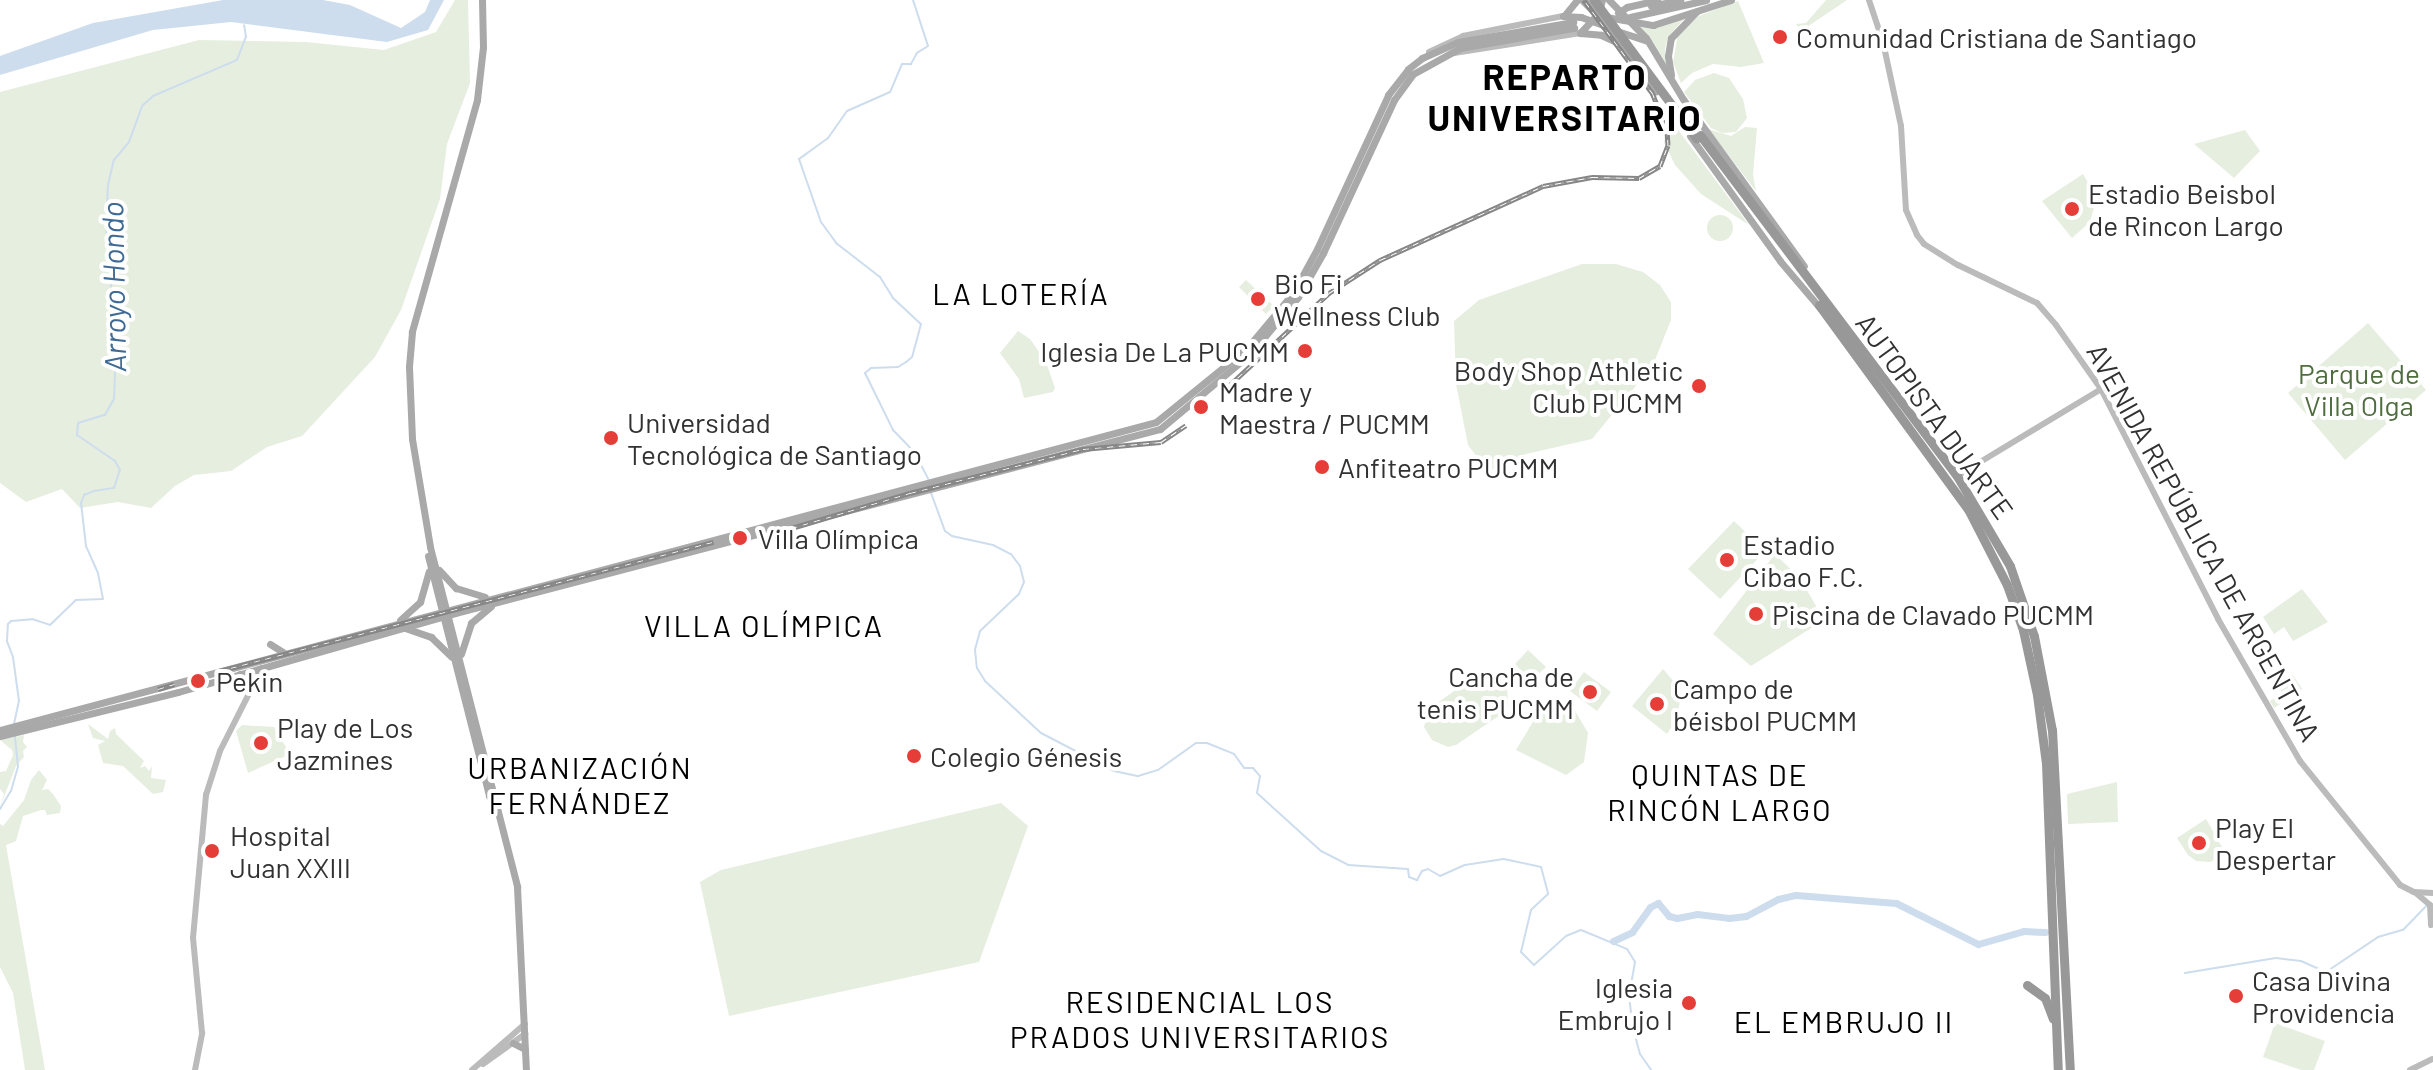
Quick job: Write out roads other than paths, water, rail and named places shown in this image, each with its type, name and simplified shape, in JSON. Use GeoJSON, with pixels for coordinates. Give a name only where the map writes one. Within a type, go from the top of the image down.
{"type":"FeatureCollection","features":[{"type":"Feature","properties":{"kind":"highway","name":"AUTOPISTA DUARTE"},"geometry":{"type":"LineString","coordinates":[[1592,1],[1850,334],[1953,478],[2010,566],[2045,680],[2058,785],[2070,1070]]}},
{"type":"Feature","properties":{"kind":"highway","name":"AUTOPISTA DUARTE"},"geometry":{"type":"LineString","coordinates":[[1698,136],[1826,314],[1953,478],[2000,572],[2023,630],[2038,726],[2050,874],[2058,1070]]}},
{"type":"Feature","properties":{"kind":"highway"},"geometry":{"type":"LineString","coordinates":[[2027,985],[2045,998],[2057,1030]]}},
{"type":"Feature","properties":{"kind":"main road"},"geometry":{"type":"LineString","coordinates":[[482,0],[483,47],[477,100],[411,339],[409,367],[416,465],[431,560],[489,796],[496,803],[518,892],[526,1070]]}},
{"type":"Feature","properties":{"kind":"main road"},"geometry":{"type":"LineString","coordinates":[[1610,0],[1629,13],[1659,24],[1704,4]]}},
{"type":"Feature","properties":{"kind":"main road"},"geometry":{"type":"LineString","coordinates":[[1610,0],[1629,13],[1683,99],[1850,334]]}},
{"type":"Feature","properties":{"kind":"main road"},"geometry":{"type":"LineString","coordinates":[[1425,61],[1442,44],[1463,36],[1563,16],[1615,19],[1657,0]]}},
{"type":"Feature","properties":{"kind":"main road"},"geometry":{"type":"LineString","coordinates":[[1651,45],[1633,34],[1610,27],[1615,19],[1629,13],[1680,0]]}},
{"type":"Feature","properties":{"kind":"main road"},"geometry":{"type":"LineString","coordinates":[[1629,13],[1731,0]]}},
{"type":"Feature","properties":{"kind":"main road","name":"AVENIDA REPÚBLICA DE ARGENTINA"},"geometry":{"type":"LineString","coordinates":[[1869,0],[1883,42],[1901,126],[1906,210],[1917,235],[1924,244],[1958,265],[2037,303],[2083,360],[2101,389],[2204,592],[2292,749],[2395,880],[2414,892]]}},
{"type":"Feature","properties":{"kind":"main road"},"geometry":{"type":"LineString","coordinates":[[1563,16],[1592,1]]}},
{"type":"Feature","properties":{"kind":"main road","name":"AUTOPISTA DUARTE"},"geometry":{"type":"LineString","coordinates":[[1592,1],[1596,18],[1610,27],[1780,261],[1826,314]]}},
{"type":"Feature","properties":{"kind":"main road"},"geometry":{"type":"LineString","coordinates":[[1683,99],[1670,72],[1669,47],[1681,24],[1704,4]]}},
{"type":"Feature","properties":{"kind":"main road"},"geometry":{"type":"LineString","coordinates":[[1425,61],[1525,42],[1576,28],[1596,18]]}},
{"type":"Feature","properties":{"kind":"main road"},"geometry":{"type":"LineString","coordinates":[[0,736],[266,657],[971,476],[1156,422],[1259,336],[1303,277],[1388,95],[1408,69],[1465,40],[1576,28],[1608,37],[1623,48],[1624,39],[1633,34]]}},
{"type":"Feature","properties":{"kind":"main road"},"geometry":{"type":"LineString","coordinates":[[1692,111],[1701,118]]}},
{"type":"Feature","properties":{"kind":"main road"},"geometry":{"type":"LineString","coordinates":[[1759,196],[1761,206]]}},
{"type":"Feature","properties":{"kind":"main road"},"geometry":{"type":"LineString","coordinates":[[1769,217],[1789,240]]}},
{"type":"Feature","properties":{"kind":"main road"},"geometry":{"type":"LineString","coordinates":[[1953,478],[2101,389]]}},
{"type":"Feature","properties":{"kind":"main road"},"geometry":{"type":"LineString","coordinates":[[431,560],[456,588],[496,600]]}},
{"type":"Feature","properties":{"kind":"main road"},"geometry":{"type":"LineString","coordinates":[[0,730],[240,674],[400,625],[424,594],[431,560]]}},
{"type":"Feature","properties":{"kind":"main road"},"geometry":{"type":"LineString","coordinates":[[458,663],[462,642],[471,623],[496,600]]}},
{"type":"Feature","properties":{"kind":"main road"},"geometry":{"type":"LineString","coordinates":[[400,625],[431,637],[458,663]]}},
{"type":"Feature","properties":{"kind":"main road"},"geometry":{"type":"LineString","coordinates":[[270,644],[285,652]]}},
{"type":"Feature","properties":{"kind":"main road"},"geometry":{"type":"LineString","coordinates":[[195,1070],[202,1033],[193,938],[206,795],[213,768],[266,657]]}},
{"type":"Feature","properties":{"kind":"main road"},"geometry":{"type":"LineString","coordinates":[[240,674],[252,688]]}},
{"type":"Feature","properties":{"kind":"main road"},"geometry":{"type":"LineString","coordinates":[[2414,892],[2433,893]]}},
{"type":"Feature","properties":{"kind":"main road"},"geometry":{"type":"LineString","coordinates":[[2414,892],[2430,905],[2431,925],[2433,923]]}},
{"type":"Feature","properties":{"kind":"main road"},"geometry":{"type":"LineString","coordinates":[[473,1070],[525,1024]]}},
{"type":"Feature","properties":{"kind":"main road"},"geometry":{"type":"LineString","coordinates":[[473,1070],[525,1034]]}},
{"type":"Feature","properties":{"kind":"main road"},"geometry":{"type":"LineString","coordinates":[[513,1043],[525,1049]]}},
{"type":"Feature","properties":{"kind":"main road"},"geometry":{"type":"LineString","coordinates":[[2410,1070],[2433,1059]]}},
{"type":"Feature","properties":{"kind":"water"},"geometry":{"type":"Polygon","coordinates":[[[223,0],[323,0],[350,5],[401,28],[425,12],[430,0],[444,0],[428,30],[387,42],[231,22],[153,30],[0,75],[0,56],[93,23],[223,0]]]}},
{"type":"Feature","properties":{"kind":"waterway"},"geometry":{"type":"LineString","coordinates":[[913,0],[928,46],[917,53],[911,64],[902,64],[890,92],[847,111],[828,138],[799,159],[821,222],[836,243],[880,277],[893,298],[921,324],[912,357],[898,367],[871,368],[865,373],[893,430],[915,453],[928,479]]}},
{"type":"Feature","properties":{"kind":"waterway","name":"Arroyo Hondo"},"geometry":{"type":"LineString","coordinates":[[14,724],[19,701],[13,657],[7,641],[8,624],[32,619],[50,625],[76,600],[103,599],[98,573],[86,546],[81,503],[84,495],[114,488],[120,470],[115,461],[77,435],[78,423],[105,415],[114,399],[116,345],[106,227],[108,185],[114,160],[129,142],[142,106],[153,96],[237,60],[246,37],[244,25]]}},
{"type":"Feature","properties":{"kind":"waterway"},"geometry":{"type":"LineString","coordinates":[[931,493],[945,531],[952,536],[993,545],[1011,554],[1020,566],[1024,582],[1019,594],[980,631],[975,650],[977,668],[985,681],[1041,733],[1114,771],[1138,776],[1158,770],[1196,743],[1207,743],[1234,754],[1244,768],[1253,768],[1260,776],[1257,793],[1321,851],[1348,865],[1408,869],[1409,877],[1417,880],[1422,871],[1428,869],[1440,876],[1465,865],[1504,859],[1541,867],[1548,894],[1531,910],[1521,952],[1534,965],[1566,936],[1581,930],[1627,949],[1635,962],[1629,996],[1633,1028],[1640,1054],[1651,1070]]}},
{"type":"Feature","properties":{"kind":"waterway","name":"Arroyo Hondo"},"geometry":{"type":"LineString","coordinates":[[0,809],[11,791],[18,766],[15,735]]}},
{"type":"Feature","properties":{"kind":"waterway"},"geometry":{"type":"LineString","coordinates":[[1613,941],[1632,932],[1650,907],[1658,903],[1669,916],[1677,918],[1697,914],[1729,918],[1746,916],[1778,899],[1796,895],[1896,903],[1978,944],[2024,931],[2045,932]]}},
{"type":"Feature","properties":{"kind":"waterway"},"geometry":{"type":"LineString","coordinates":[[2185,973],[2276,958],[2301,961],[2326,972],[2378,937],[2403,930],[2426,906]]}},
{"type":"Feature","properties":{"kind":"railway"},"geometry":{"type":"LineString","coordinates":[[1220,394],[1329,293],[1380,260],[1543,186],[1592,177],[1639,178],[1660,166],[1668,145],[1667,131],[1653,94],[1584,0]]}},
{"type":"Feature","properties":{"kind":"railway"},"geometry":{"type":"LineString","coordinates":[[768,535],[910,493],[1083,449],[1161,442],[1186,425]]}},
{"type":"Feature","properties":{"kind":"railway"},"geometry":{"type":"LineString","coordinates":[[219,671],[713,542]]}},
{"type":"Feature","properties":{"kind":"railway"},"geometry":{"type":"LineString","coordinates":[[158,689],[174,684]]}},
{"type":"Feature","properties":{"kind":"place","name":"Comunidad Cristiana de Santiago"},"geometry":{"type":"Point","coordinates":[1780,37]}},
{"type":"Feature","properties":{"kind":"place","name":"Estadio Beisbol de Rincon Largo"},"geometry":{"type":"Point","coordinates":[2072,209]}},
{"type":"Feature","properties":{"kind":"place","name":"Bio Fi Wellness Club"},"geometry":{"type":"Point","coordinates":[1258,299]}},
{"type":"Feature","properties":{"kind":"place","name":"Iglesia De La PUCMM"},"geometry":{"type":"Point","coordinates":[1305,351]}},
{"type":"Feature","properties":{"kind":"place","name":"Body Shop Athletic Club PUCMM"},"geometry":{"type":"Point","coordinates":[1699,386]}},
{"type":"Feature","properties":{"kind":"place","name":"Madre y Maestra / PUCMM"},"geometry":{"type":"Point","coordinates":[1201,407]}},
{"type":"Feature","properties":{"kind":"place","name":"Universidad Tecnológica de Santiago"},"geometry":{"type":"Point","coordinates":[611,438]}},
{"type":"Feature","properties":{"kind":"place","name":"Anfiteatro PUCMM"},"geometry":{"type":"Point","coordinates":[1322,467]}},
{"type":"Feature","properties":{"kind":"place","name":"Villa Olímpica"},"geometry":{"type":"Point","coordinates":[740,538]}},
{"type":"Feature","properties":{"kind":"place","name":"Estadio Cibao F.C."},"geometry":{"type":"Point","coordinates":[1727,560]}},
{"type":"Feature","properties":{"kind":"place","name":"Piscina de Clavado PUCMM"},"geometry":{"type":"Point","coordinates":[1756,614]}},
{"type":"Feature","properties":{"kind":"place","name":"Pekin"},"geometry":{"type":"Point","coordinates":[198,681]}},
{"type":"Feature","properties":{"kind":"place","name":"Cancha de tenis PUCMM"},"geometry":{"type":"Point","coordinates":[1590,692]}},
{"type":"Feature","properties":{"kind":"place","name":"Campo de béisbol PUCMM"},"geometry":{"type":"Point","coordinates":[1657,704]}},
{"type":"Feature","properties":{"kind":"place","name":"Play de Los Jazmines"},"geometry":{"type":"Point","coordinates":[261,743]}},
{"type":"Feature","properties":{"kind":"place","name":"Colegio Génesis"},"geometry":{"type":"Point","coordinates":[914,756]}},
{"type":"Feature","properties":{"kind":"place","name":"Play El Despertar"},"geometry":{"type":"Point","coordinates":[2199,843]}},
{"type":"Feature","properties":{"kind":"place","name":"Hospital Juan XXIII"},"geometry":{"type":"Point","coordinates":[212,851]}},
{"type":"Feature","properties":{"kind":"place","name":"Casa Divina Providencia"},"geometry":{"type":"Point","coordinates":[2236,996]}},
{"type":"Feature","properties":{"kind":"place","name":"Iglesia Embrujo I"},"geometry":{"type":"Point","coordinates":[1689,1003]}},
{"type":"Feature","properties":{"kind":"district","name":"REPARTO UNIVERSITARIO"},"geometry":{"type":"Point","coordinates":[1565,96]}},
{"type":"Feature","properties":{"kind":"district","name":"LA LOTERÍA"},"geometry":{"type":"Point","coordinates":[1021,293]}},
{"type":"Feature","properties":{"kind":"district","name":"VILLA OLÍMPICA"},"geometry":{"type":"Point","coordinates":[764,625]}},
{"type":"Feature","properties":{"kind":"district","name":"URBANIZACIÓN FERNÁNDEZ"},"geometry":{"type":"Point","coordinates":[580,784]}},
{"type":"Feature","properties":{"kind":"district","name":"QUINTAS DE RINCÓN LARGO"},"geometry":{"type":"Point","coordinates":[1720,791]}},
{"type":"Feature","properties":{"kind":"district","name":"RESIDENCIAL LOS PRADOS UNIVERSITARIOS"},"geometry":{"type":"Point","coordinates":[1200,1018]}},
{"type":"Feature","properties":{"kind":"district","name":"EL EMBRUJO II"},"geometry":{"type":"Point","coordinates":[1844,1021]}},
{"type":"Feature","properties":{"kind":"park label","name":"Parque de Villa Olga"},"geometry":{"type":"Point","coordinates":[2359,389]}}]}
